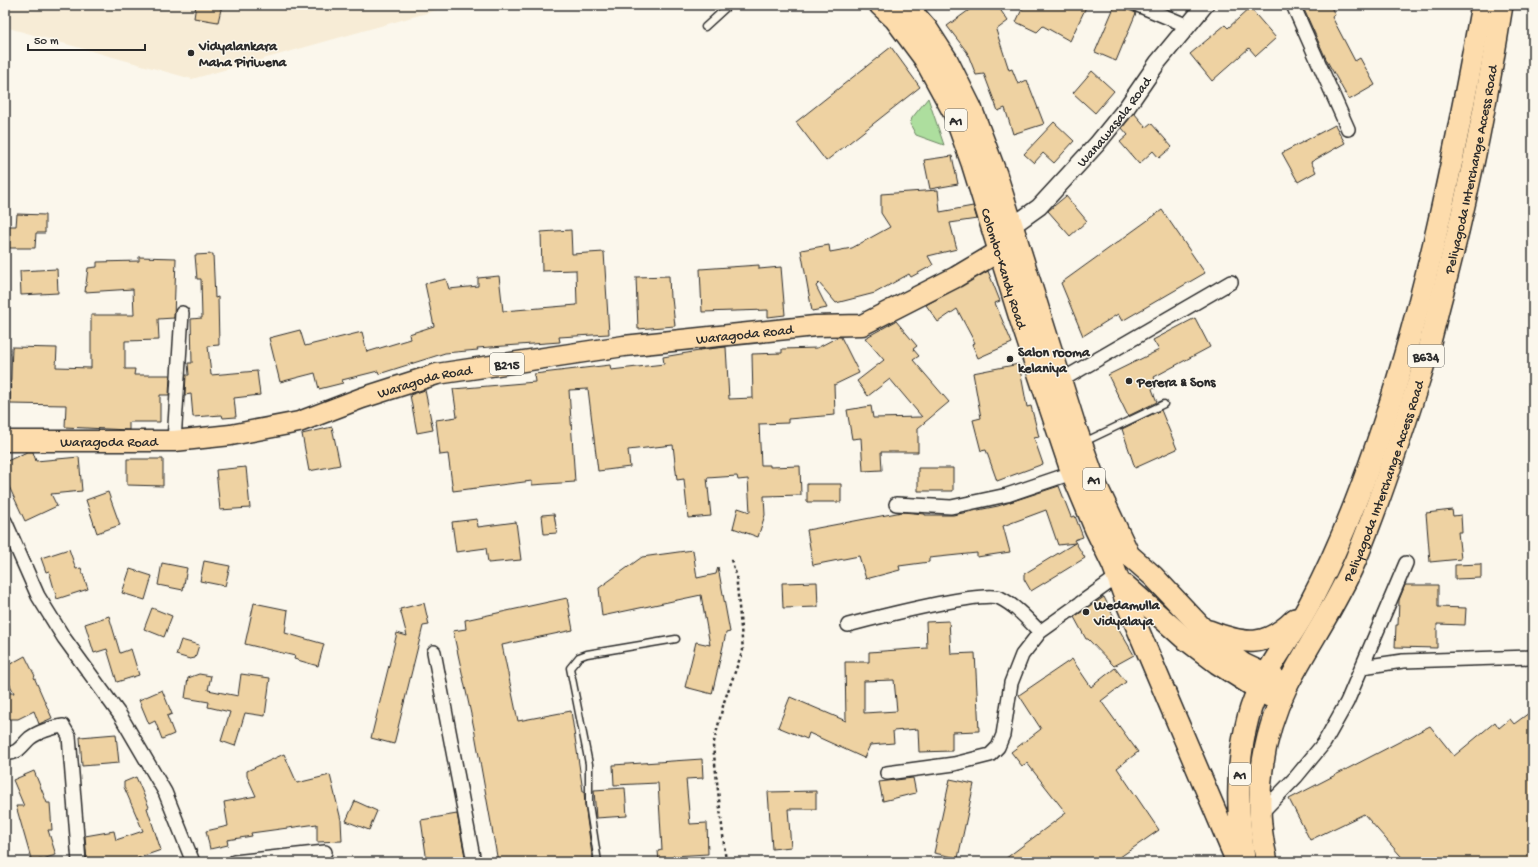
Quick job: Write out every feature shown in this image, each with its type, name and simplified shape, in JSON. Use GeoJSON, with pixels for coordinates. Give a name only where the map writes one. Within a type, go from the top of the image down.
{"type":"FeatureCollection","features":[{"type":"Feature","properties":{"kind":"highway","name":"Colombo-Kandy Road"},"geometry":{"type":"LineString","coordinates":[[880,5],[895,19],[924,58],[948,101],[972,163],[998,252],[1072,473],[1094,525],[1114,565],[1119,580],[1195,647],[1222,667],[1262,681]]}},
{"type":"Feature","properties":{"kind":"highway","name":"Colombo-Kandy Road"},"geometry":{"type":"LineString","coordinates":[[906,5],[927,29],[950,65],[964,91],[989,154],[1060,381],[1081,443],[1105,506],[1129,555],[1153,576],[1199,627],[1217,644],[1262,681],[1283,695]]}},
{"type":"Feature","properties":{"kind":"highway","name":"Peliyagoda Interchange Access Road"},"geometry":{"type":"LineString","coordinates":[[1262,681],[1310,603],[1334,553],[1375,449],[1398,376],[1426,275],[1482,5]]}},
{"type":"Feature","properties":{"kind":"highway","name":"Peliyagoda Interchange Access Road"},"geometry":{"type":"LineString","coordinates":[[1283,695],[1324,624],[1355,561],[1377,505],[1420,377],[1453,254],[1476,151],[1502,5]]}},
{"type":"Feature","properties":{"kind":"highway"},"geometry":{"type":"LineString","coordinates":[[998,252],[1011,227]]}},
{"type":"Feature","properties":{"kind":"highway"},"geometry":{"type":"LineString","coordinates":[[1119,580],[1128,606],[1237,862]]}},
{"type":"Feature","properties":{"kind":"highway"},"geometry":{"type":"LineString","coordinates":[[1199,627],[1226,638],[1244,642],[1272,638],[1284,630],[1310,603]]}},
{"type":"Feature","properties":{"kind":"highway","name":"A1"},"geometry":{"type":"LineString","coordinates":[[1244,862],[1239,807],[1240,772],[1247,719],[1262,681]]}},
{"type":"Feature","properties":{"kind":"highway","name":"A1"},"geometry":{"type":"LineString","coordinates":[[1267,862],[1262,843],[1259,789],[1265,750],[1283,695]]}},
{"type":"Feature","properties":{"kind":"main road","name":"Waragoda Road"},"geometry":{"type":"LineString","coordinates":[[5,441],[174,441],[231,435],[299,422],[362,398],[438,374],[624,346],[815,326],[862,325],[936,288],[998,252]]}},
{"type":"Feature","properties":{"kind":"street"},"geometry":{"type":"LineString","coordinates":[[1138,5],[1188,26]]}},
{"type":"Feature","properties":{"kind":"street","name":"Wanawasala Road"},"geometry":{"type":"LineString","coordinates":[[1011,227],[1040,207],[1097,144],[1127,107],[1158,62],[1205,5]]}},
{"type":"Feature","properties":{"kind":"street"},"geometry":{"type":"LineString","coordinates":[[1293,5],[1348,129]]}},
{"type":"Feature","properties":{"kind":"street"},"geometry":{"type":"LineString","coordinates":[[1060,381],[1231,282]]}},
{"type":"Feature","properties":{"kind":"street"},"geometry":{"type":"LineString","coordinates":[[174,441],[182,313]]}},
{"type":"Feature","properties":{"kind":"street"},"geometry":{"type":"LineString","coordinates":[[896,504],[951,507],[1007,495],[1072,473]]}},
{"type":"Feature","properties":{"kind":"street"},"geometry":{"type":"LineString","coordinates":[[5,521],[38,596],[64,638],[120,715],[165,792],[194,862]]}},
{"type":"Feature","properties":{"kind":"street"},"geometry":{"type":"LineString","coordinates":[[1260,814],[1296,777],[1324,743],[1347,702],[1406,563]]}},
{"type":"Feature","properties":{"kind":"street"},"geometry":{"type":"LineString","coordinates":[[888,773],[954,764],[990,755],[998,747],[1002,735],[1011,682],[1022,655],[1040,632],[1119,580]]}},
{"type":"Feature","properties":{"kind":"street"},"geometry":{"type":"LineString","coordinates":[[848,625],[896,612],[983,597],[991,597],[999,598],[1011,605],[1040,632]]}},
{"type":"Feature","properties":{"kind":"street"},"geometry":{"type":"LineString","coordinates":[[434,652],[474,862]]}},
{"type":"Feature","properties":{"kind":"street"},"geometry":{"type":"LineString","coordinates":[[1362,667],[1403,661],[1533,657]]}},
{"type":"Feature","properties":{"kind":"street"},"geometry":{"type":"LineString","coordinates":[[5,753],[10,754],[19,750],[30,738],[41,732],[58,726],[63,726],[67,730],[69,736],[79,862]]}},
{"type":"Feature","properties":{"kind":"street"},"geometry":{"type":"LineString","coordinates":[[234,862],[325,852]]}},
{"type":"Feature","properties":{"kind":"lane"},"geometry":{"type":"LineString","coordinates":[[705,27],[728,5]]}},
{"type":"Feature","properties":{"kind":"lane"},"geometry":{"type":"LineString","coordinates":[[1081,443],[1164,404]]}},
{"type":"Feature","properties":{"kind":"lane"},"geometry":{"type":"LineString","coordinates":[[598,862],[589,804],[589,764],[570,668],[579,657],[587,654],[676,639]]}},
{"type":"Feature","properties":{"kind":"path"},"geometry":{"type":"LineString","coordinates":[[726,862],[712,746],[724,702],[743,650],[736,574],[730,557]]}},
{"type":"Feature","properties":{"kind":"shaded area","name":"Vidyalankara Maha Piriwena"},"geometry":{"type":"Polygon","coordinates":[[[5,5],[455,5],[192,79],[5,27],[5,5]]]}},
{"type":"Feature","properties":{"kind":"green space"},"geometry":{"type":"Polygon","coordinates":[[[928,98],[944,145],[916,135],[910,124],[912,118],[928,98]]]}},
{"type":"Feature","properties":{"kind":"building"},"geometry":{"type":"Polygon","coordinates":[[[196,5],[222,5],[218,22],[194,18],[196,5]]]}},
{"type":"Feature","properties":{"kind":"building"},"geometry":{"type":"Polygon","coordinates":[[[976,5],[997,5],[1008,21],[996,30],[1009,70],[1012,69],[1018,84],[1027,80],[1044,124],[1013,134],[1005,108],[998,111],[984,74],[976,75],[967,52],[947,26],[976,5]]]}},
{"type":"Feature","properties":{"kind":"building"},"geometry":{"type":"Polygon","coordinates":[[[1024,5],[1087,5],[1070,41],[1043,26],[1037,32],[1016,22],[1024,5]]]}},
{"type":"Feature","properties":{"kind":"building"},"geometry":{"type":"Polygon","coordinates":[[[1115,5],[1136,13],[1116,61],[1095,52],[1115,5]]]}},
{"type":"Feature","properties":{"kind":"building"},"geometry":{"type":"Polygon","coordinates":[[[1302,5],[1330,5],[1335,15],[1332,17],[1355,61],[1360,58],[1375,85],[1349,100],[1327,61],[1302,5]]]}},
{"type":"Feature","properties":{"kind":"building"},"geometry":{"type":"Polygon","coordinates":[[[1250,8],[1276,38],[1256,56],[1249,48],[1212,81],[1190,54],[1225,25],[1228,28],[1250,8]]]}},
{"type":"Feature","properties":{"kind":"building"},"geometry":{"type":"Polygon","coordinates":[[[891,47],[920,87],[826,161],[796,122],[891,47]]]}},
{"type":"Feature","properties":{"kind":"building"},"geometry":{"type":"Polygon","coordinates":[[[1092,71],[1114,91],[1095,113],[1073,93],[1092,71]]]}},
{"type":"Feature","properties":{"kind":"building"},"geometry":{"type":"Polygon","coordinates":[[[1134,113],[1146,127],[1151,123],[1172,147],[1159,158],[1153,151],[1139,164],[1120,142],[1128,135],[1122,128],[1134,113]]]}},
{"type":"Feature","properties":{"kind":"building"},"geometry":{"type":"Polygon","coordinates":[[[1054,122],[1074,141],[1054,163],[1043,153],[1034,163],[1024,154],[1054,122]]]}},
{"type":"Feature","properties":{"kind":"building"},"geometry":{"type":"Polygon","coordinates":[[[1335,125],[1345,143],[1311,162],[1316,172],[1298,182],[1282,153],[1335,125]]]}},
{"type":"Feature","properties":{"kind":"building"},"geometry":{"type":"Polygon","coordinates":[[[952,156],[958,184],[930,189],[924,160],[952,156]]]}},
{"type":"Feature","properties":{"kind":"building"},"geometry":{"type":"Polygon","coordinates":[[[938,190],[940,212],[973,206],[977,219],[950,223],[957,249],[928,256],[933,265],[911,277],[909,274],[875,293],[836,303],[819,283],[816,286],[827,308],[812,311],[801,250],[829,245],[830,252],[852,248],[890,227],[881,213],[881,194],[938,190]]]}},
{"type":"Feature","properties":{"kind":"building"},"geometry":{"type":"Polygon","coordinates":[[[1066,196],[1087,221],[1070,236],[1048,211],[1066,196]]]}},
{"type":"Feature","properties":{"kind":"building"},"geometry":{"type":"Polygon","coordinates":[[[1162,210],[1205,273],[1122,321],[1118,314],[1083,336],[1061,283],[1162,210]]]}},
{"type":"Feature","properties":{"kind":"building"},"geometry":{"type":"Polygon","coordinates":[[[17,214],[45,215],[45,233],[36,233],[35,248],[9,248],[9,226],[16,226],[17,214]]]}},
{"type":"Feature","properties":{"kind":"building"},"geometry":{"type":"Polygon","coordinates":[[[571,230],[572,254],[604,252],[609,334],[559,337],[560,342],[477,348],[478,350],[445,353],[379,374],[378,371],[342,380],[343,383],[319,389],[315,373],[280,382],[269,338],[300,330],[305,346],[362,332],[367,352],[410,339],[409,334],[434,326],[425,284],[446,279],[449,289],[478,286],[478,278],[499,276],[503,311],[577,305],[576,270],[542,271],[541,232],[571,230]]]}},
{"type":"Feature","properties":{"kind":"building"},"geometry":{"type":"Polygon","coordinates":[[[213,254],[215,298],[218,297],[219,345],[208,346],[211,375],[257,371],[260,395],[234,398],[236,417],[223,418],[222,415],[193,417],[191,394],[185,395],[186,375],[189,375],[188,363],[192,363],[191,319],[202,318],[201,279],[197,279],[195,255],[213,254]]]}},
{"type":"Feature","properties":{"kind":"building"},"geometry":{"type":"Polygon","coordinates":[[[139,257],[176,258],[174,318],[158,319],[159,340],[125,341],[125,369],[135,369],[134,375],[170,375],[169,395],[160,395],[160,422],[129,422],[129,430],[65,427],[66,405],[10,404],[12,347],[57,348],[56,367],[91,368],[91,315],[134,315],[133,289],[85,292],[88,268],[97,267],[97,262],[139,261],[139,257]]]}},
{"type":"Feature","properties":{"kind":"building"},"geometry":{"type":"Polygon","coordinates":[[[759,265],[759,269],[781,267],[785,315],[768,317],[768,310],[702,312],[700,269],[759,265]]]}},
{"type":"Feature","properties":{"kind":"building"},"geometry":{"type":"Polygon","coordinates":[[[57,269],[58,293],[21,295],[20,271],[57,269]]]}},
{"type":"Feature","properties":{"kind":"building"},"geometry":{"type":"Polygon","coordinates":[[[988,271],[1000,301],[995,303],[1012,343],[978,358],[972,344],[975,343],[957,309],[938,322],[926,305],[988,271]]]}},
{"type":"Feature","properties":{"kind":"building"},"geometry":{"type":"Polygon","coordinates":[[[669,276],[670,298],[672,298],[675,326],[638,329],[636,277],[669,276]]]}},
{"type":"Feature","properties":{"kind":"building"},"geometry":{"type":"Polygon","coordinates":[[[1195,318],[1210,347],[1154,377],[1158,386],[1152,389],[1157,402],[1128,416],[1108,375],[1159,350],[1153,340],[1195,318]]]}},
{"type":"Feature","properties":{"kind":"building"},"geometry":{"type":"Polygon","coordinates":[[[896,321],[917,346],[913,349],[919,356],[913,360],[949,402],[918,428],[918,452],[881,452],[882,470],[863,471],[861,438],[852,439],[847,410],[871,406],[873,418],[922,417],[890,379],[868,396],[857,381],[884,360],[865,338],[896,321]]]}},
{"type":"Feature","properties":{"kind":"building"},"geometry":{"type":"Polygon","coordinates":[[[838,337],[841,337],[859,373],[834,385],[835,415],[788,419],[788,423],[759,424],[761,465],[770,465],[770,467],[800,466],[801,495],[764,496],[765,515],[758,537],[733,528],[738,508],[750,512],[748,479],[738,480],[737,476],[707,478],[711,516],[688,518],[684,479],[677,480],[673,445],[628,450],[630,467],[598,471],[588,389],[569,390],[575,482],[532,485],[532,481],[453,491],[448,454],[440,455],[436,420],[457,417],[453,389],[535,382],[534,374],[610,365],[611,370],[664,364],[663,357],[699,350],[726,347],[729,399],[753,398],[752,354],[782,353],[782,349],[817,348],[838,337]]]}},
{"type":"Feature","properties":{"kind":"building"},"geometry":{"type":"Polygon","coordinates":[[[1019,364],[1027,407],[1031,406],[1039,437],[1034,438],[1043,464],[997,481],[986,450],[981,451],[973,420],[981,418],[973,373],[1019,364]]]}},
{"type":"Feature","properties":{"kind":"building"},"geometry":{"type":"Polygon","coordinates":[[[425,390],[433,430],[417,433],[410,395],[425,390]]]}},
{"type":"Feature","properties":{"kind":"building"},"geometry":{"type":"Polygon","coordinates":[[[1161,410],[1177,449],[1135,468],[1122,429],[1161,410]]]}},
{"type":"Feature","properties":{"kind":"building"},"geometry":{"type":"Polygon","coordinates":[[[332,427],[340,465],[309,471],[302,434],[332,427]]]}},
{"type":"Feature","properties":{"kind":"building"},"geometry":{"type":"Polygon","coordinates":[[[27,452],[33,452],[36,461],[79,457],[82,491],[51,494],[57,506],[25,521],[5,478],[5,462],[27,452]]]}},
{"type":"Feature","properties":{"kind":"building"},"geometry":{"type":"Polygon","coordinates":[[[127,459],[163,459],[163,486],[127,485],[127,459]]]}},
{"type":"Feature","properties":{"kind":"building"},"geometry":{"type":"Polygon","coordinates":[[[246,467],[250,508],[220,510],[216,470],[246,467]]]}},
{"type":"Feature","properties":{"kind":"building"},"geometry":{"type":"Polygon","coordinates":[[[918,468],[953,468],[953,491],[918,491],[918,468]]]}},
{"type":"Feature","properties":{"kind":"building"},"geometry":{"type":"Polygon","coordinates":[[[807,484],[841,484],[841,502],[807,502],[807,484]]]}},
{"type":"Feature","properties":{"kind":"building"},"geometry":{"type":"Polygon","coordinates":[[[1059,486],[1071,517],[1075,516],[1083,537],[1074,540],[1085,558],[1031,591],[1024,579],[1024,574],[1075,543],[1058,545],[1046,510],[1003,526],[1010,552],[977,557],[977,553],[929,558],[929,562],[899,566],[900,570],[866,579],[859,556],[813,565],[807,530],[902,512],[925,515],[953,515],[998,506],[1059,486]]]}},
{"type":"Feature","properties":{"kind":"building"},"geometry":{"type":"Polygon","coordinates":[[[108,492],[120,525],[97,533],[86,500],[108,492]]]}},
{"type":"Feature","properties":{"kind":"building"},"geometry":{"type":"Polygon","coordinates":[[[1452,510],[1453,516],[1461,515],[1462,532],[1458,532],[1461,559],[1430,562],[1426,513],[1452,510]]]}},
{"type":"Feature","properties":{"kind":"building"},"geometry":{"type":"Polygon","coordinates":[[[554,514],[557,533],[544,534],[542,515],[554,514]]]}},
{"type":"Feature","properties":{"kind":"building"},"geometry":{"type":"Polygon","coordinates":[[[477,519],[478,527],[516,522],[521,560],[488,563],[486,548],[456,552],[452,522],[477,519]]]}},
{"type":"Feature","properties":{"kind":"building"},"geometry":{"type":"Polygon","coordinates":[[[69,549],[76,569],[81,568],[88,589],[57,599],[49,571],[46,572],[41,558],[69,549]]]}},
{"type":"Feature","properties":{"kind":"building"},"geometry":{"type":"Polygon","coordinates":[[[693,550],[697,578],[716,574],[718,567],[730,632],[726,633],[712,694],[685,687],[696,642],[710,645],[701,595],[602,616],[599,588],[642,557],[693,550]]]}},
{"type":"Feature","properties":{"kind":"building"},"geometry":{"type":"Polygon","coordinates":[[[204,561],[230,566],[225,586],[200,581],[204,561]]]}},
{"type":"Feature","properties":{"kind":"building"},"geometry":{"type":"Polygon","coordinates":[[[162,563],[187,568],[183,590],[158,585],[162,563]]]}},
{"type":"Feature","properties":{"kind":"building"},"geometry":{"type":"Polygon","coordinates":[[[1481,564],[1481,578],[1455,579],[1455,565],[1481,564]]]}},
{"type":"Feature","properties":{"kind":"building"},"geometry":{"type":"Polygon","coordinates":[[[130,569],[152,576],[145,600],[122,593],[130,569]]]}},
{"type":"Feature","properties":{"kind":"building"},"geometry":{"type":"Polygon","coordinates":[[[817,582],[818,607],[783,608],[782,583],[817,582]]]}},
{"type":"Feature","properties":{"kind":"building"},"geometry":{"type":"Polygon","coordinates":[[[1405,585],[1438,585],[1438,607],[1466,608],[1465,625],[1437,624],[1437,648],[1395,647],[1399,600],[1405,585]]]}},
{"type":"Feature","properties":{"kind":"building"},"geometry":{"type":"Polygon","coordinates":[[[1104,597],[1117,623],[1116,624],[1134,655],[1114,666],[1088,639],[1086,639],[1074,617],[1104,597]]]}},
{"type":"Feature","properties":{"kind":"building"},"geometry":{"type":"Polygon","coordinates":[[[567,598],[573,630],[502,645],[518,721],[571,711],[584,791],[593,862],[498,862],[474,728],[453,631],[466,629],[465,620],[567,598]]]}},
{"type":"Feature","properties":{"kind":"building"},"geometry":{"type":"Polygon","coordinates":[[[254,603],[288,610],[285,633],[324,644],[318,666],[294,659],[295,656],[245,644],[254,603]]]}},
{"type":"Feature","properties":{"kind":"building"},"geometry":{"type":"Polygon","coordinates":[[[424,603],[429,625],[423,626],[394,744],[371,738],[397,633],[407,636],[400,609],[424,603]]]}},
{"type":"Feature","properties":{"kind":"building"},"geometry":{"type":"Polygon","coordinates":[[[152,608],[172,616],[164,637],[144,629],[152,608]]]}},
{"type":"Feature","properties":{"kind":"building"},"geometry":{"type":"Polygon","coordinates":[[[109,616],[120,653],[131,649],[139,675],[117,682],[107,649],[94,653],[85,624],[109,616]]]}},
{"type":"Feature","properties":{"kind":"building"},"geometry":{"type":"Polygon","coordinates":[[[949,621],[951,654],[975,653],[979,731],[952,732],[952,751],[919,752],[918,729],[893,731],[894,743],[870,745],[864,758],[809,733],[807,739],[778,727],[790,697],[846,721],[845,662],[869,662],[869,652],[927,648],[926,622],[949,621]],[[894,680],[864,681],[864,713],[897,711],[894,680]]]}},
{"type":"Feature","properties":{"kind":"building"},"geometry":{"type":"Polygon","coordinates":[[[181,640],[199,645],[195,658],[190,659],[176,655],[181,640]]]}},
{"type":"Feature","properties":{"kind":"building"},"geometry":{"type":"Polygon","coordinates":[[[25,656],[52,718],[39,724],[34,711],[18,719],[5,719],[5,693],[14,693],[5,675],[5,667],[25,656]]]}},
{"type":"Feature","properties":{"kind":"building"},"geometry":{"type":"Polygon","coordinates":[[[1072,659],[1091,687],[1115,668],[1126,682],[1101,701],[1138,752],[1117,768],[1159,830],[1113,862],[1001,862],[1066,813],[1027,763],[1022,766],[1011,752],[1041,729],[1019,695],[1072,659]]]}},
{"type":"Feature","properties":{"kind":"building"},"geometry":{"type":"Polygon","coordinates":[[[199,674],[211,676],[208,690],[238,696],[241,674],[270,678],[265,716],[245,713],[235,746],[221,741],[230,712],[208,707],[209,702],[185,698],[188,678],[199,674]]]}},
{"type":"Feature","properties":{"kind":"building"},"geometry":{"type":"Polygon","coordinates":[[[162,690],[172,714],[167,716],[174,734],[162,739],[155,721],[149,724],[139,700],[162,690]]]}},
{"type":"Feature","properties":{"kind":"building"},"geometry":{"type":"Polygon","coordinates":[[[1533,710],[1533,862],[1406,862],[1364,814],[1310,840],[1289,799],[1430,726],[1454,756],[1495,722],[1499,728],[1510,719],[1514,724],[1533,710]]]}},
{"type":"Feature","properties":{"kind":"building"},"geometry":{"type":"Polygon","coordinates":[[[116,734],[119,763],[82,766],[80,737],[116,734]]]}},
{"type":"Feature","properties":{"kind":"building"},"geometry":{"type":"Polygon","coordinates":[[[284,754],[297,783],[330,775],[341,820],[342,841],[317,842],[317,824],[251,833],[252,836],[227,840],[228,845],[210,849],[206,831],[228,826],[224,802],[256,796],[247,776],[247,771],[284,754]]]}},
{"type":"Feature","properties":{"kind":"building"},"geometry":{"type":"Polygon","coordinates":[[[702,759],[703,778],[686,779],[690,824],[707,823],[708,854],[673,856],[674,862],[659,862],[658,851],[662,850],[658,783],[614,785],[613,765],[702,759]]]}},
{"type":"Feature","properties":{"kind":"building"},"geometry":{"type":"Polygon","coordinates":[[[34,771],[47,803],[50,803],[52,830],[48,830],[56,855],[32,862],[16,806],[24,806],[13,780],[34,771]]]}},
{"type":"Feature","properties":{"kind":"building"},"geometry":{"type":"Polygon","coordinates":[[[136,777],[149,807],[147,808],[161,850],[138,858],[139,862],[87,862],[85,836],[114,831],[116,840],[143,831],[124,787],[124,782],[136,777]]]}},
{"type":"Feature","properties":{"kind":"building"},"geometry":{"type":"Polygon","coordinates":[[[913,778],[916,793],[883,801],[879,782],[913,778]]]}},
{"type":"Feature","properties":{"kind":"building"},"geometry":{"type":"Polygon","coordinates":[[[950,779],[974,784],[958,858],[934,853],[950,779]]]}},
{"type":"Feature","properties":{"kind":"building"},"geometry":{"type":"Polygon","coordinates":[[[625,788],[627,816],[596,818],[594,790],[625,788]]]}},
{"type":"Feature","properties":{"kind":"building"},"geometry":{"type":"Polygon","coordinates":[[[816,791],[816,809],[788,809],[791,847],[772,849],[768,792],[816,791]]]}},
{"type":"Feature","properties":{"kind":"building"},"geometry":{"type":"Polygon","coordinates":[[[355,801],[377,811],[369,830],[346,821],[355,801]]]}},
{"type":"Feature","properties":{"kind":"building"},"geometry":{"type":"Polygon","coordinates":[[[457,814],[466,862],[427,862],[421,820],[457,814]]]}},
{"type":"Feature","properties":{"kind":"place","name":"Vidyalankara Maha Piriwena"},"geometry":{"type":"Point","coordinates":[191,53]}},
{"type":"Feature","properties":{"kind":"place","name":"Salon rooma kelaniya"},"geometry":{"type":"Point","coordinates":[1010,359]}},
{"type":"Feature","properties":{"kind":"place","name":"Perera & Sons"},"geometry":{"type":"Point","coordinates":[1129,381]}},
{"type":"Feature","properties":{"kind":"place","name":"Wedamulla Vidyalaya"},"geometry":{"type":"Point","coordinates":[1086,612]}}]}
